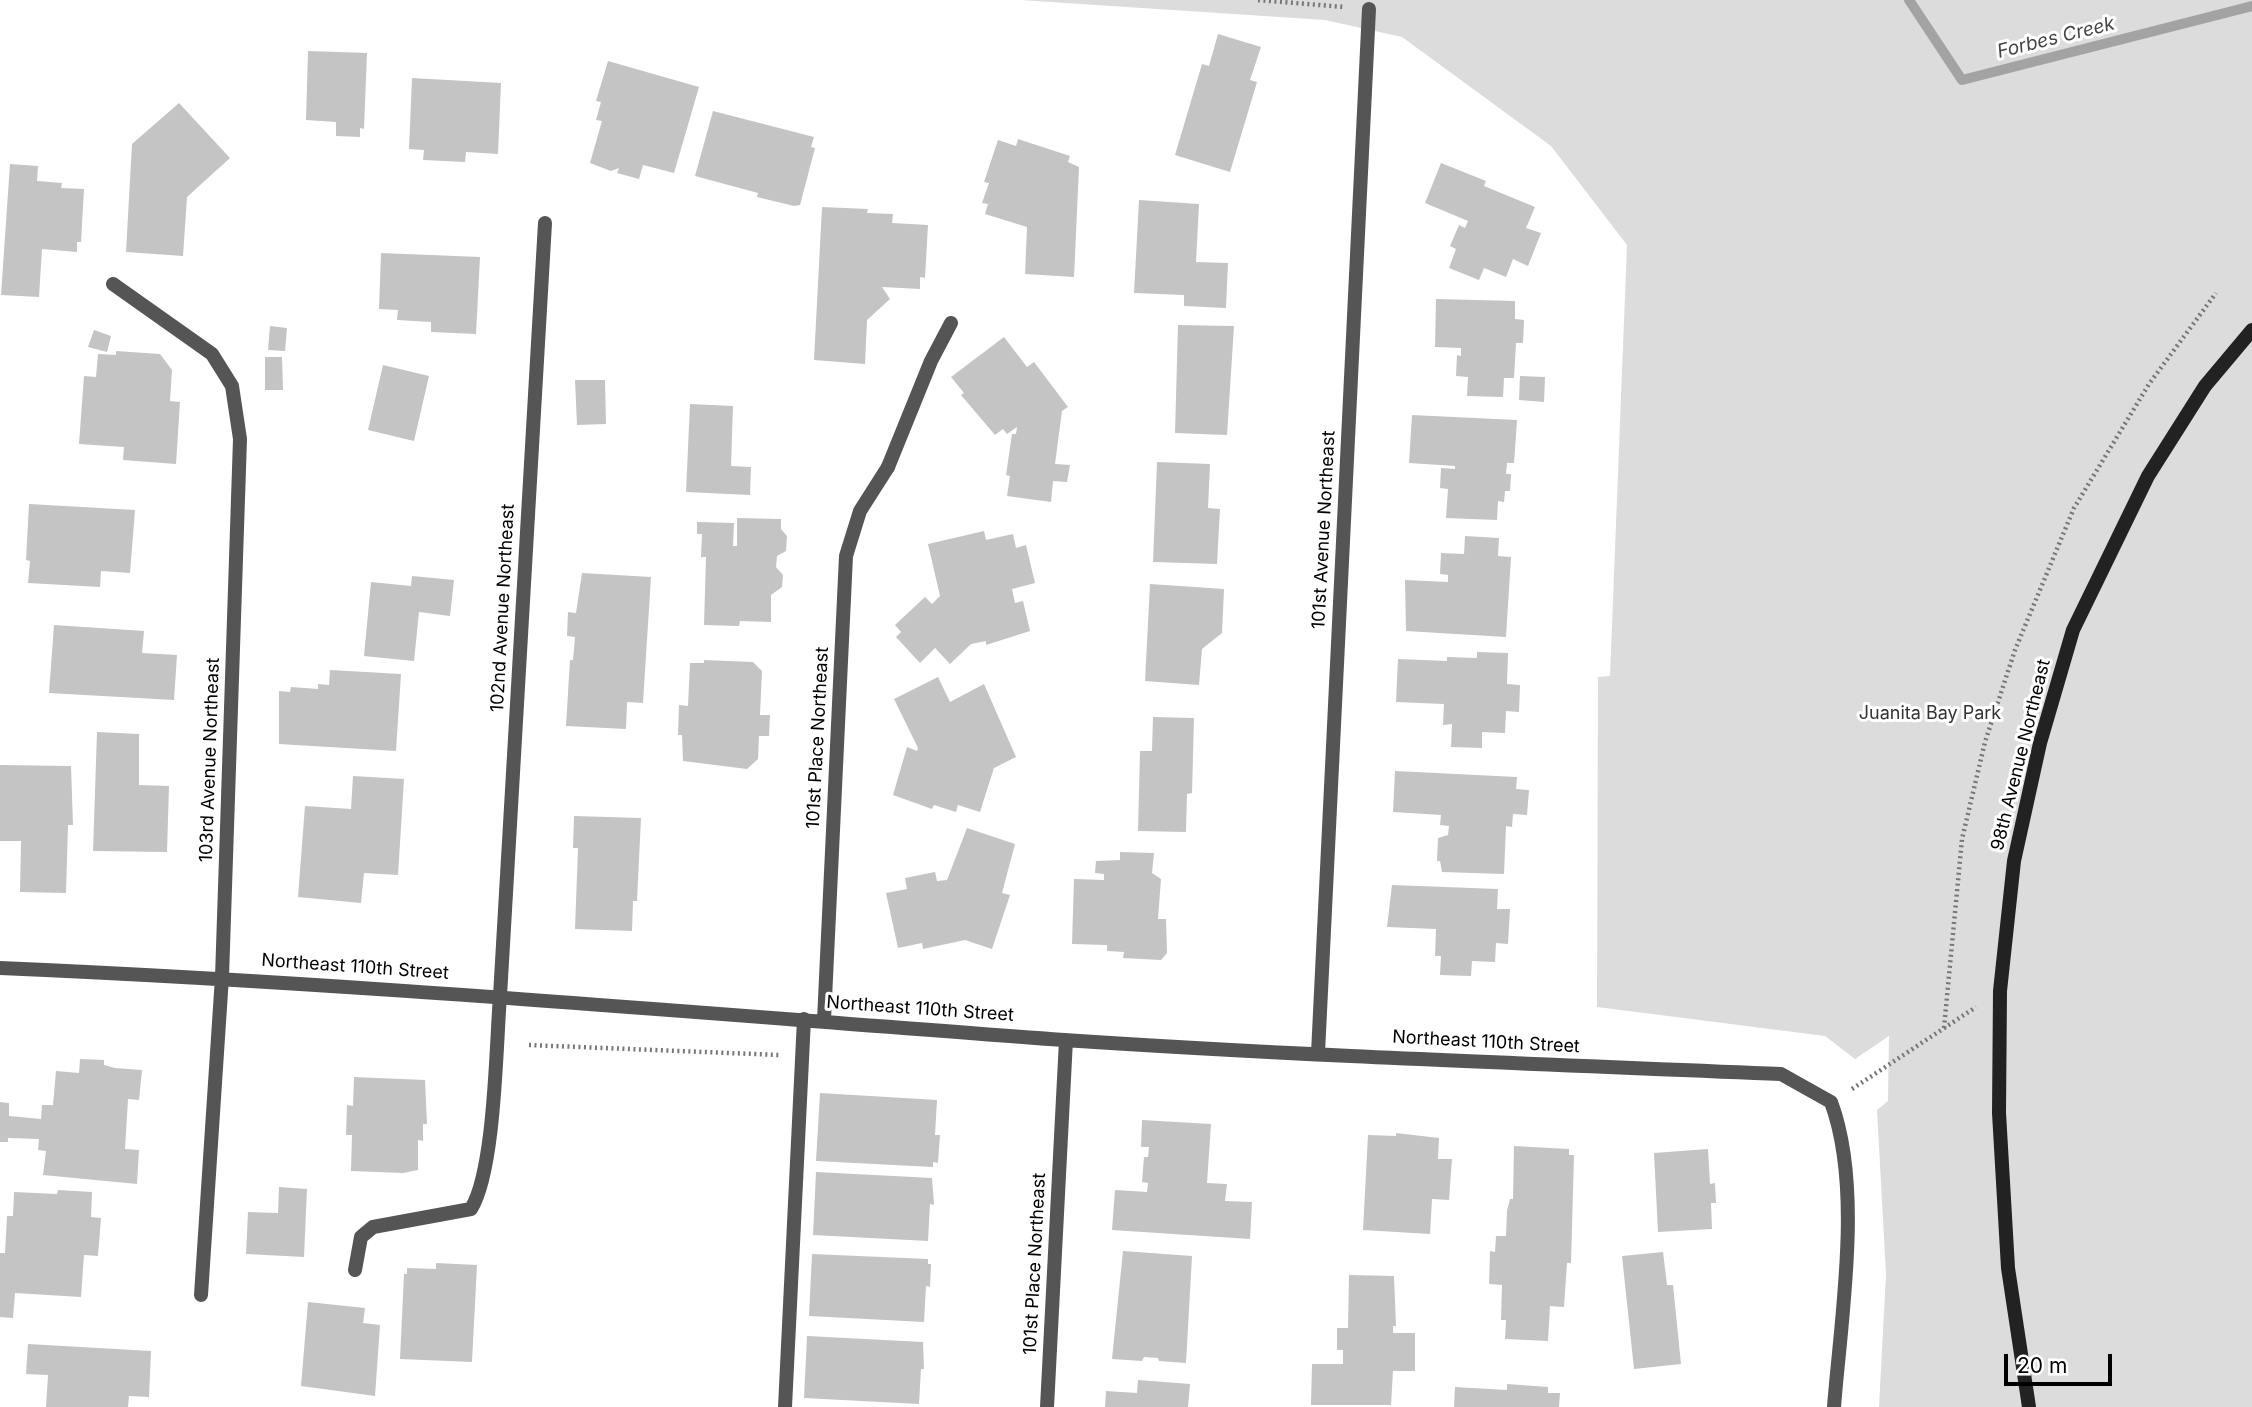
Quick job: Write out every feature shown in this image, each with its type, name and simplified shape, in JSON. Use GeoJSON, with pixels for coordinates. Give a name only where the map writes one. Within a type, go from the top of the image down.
{"type":"FeatureCollection","features":[{"type":"Feature","properties":{"kind":"main road","name":"98th Avenue Northeast"},"geometry":{"type":"LineString","coordinates":[[2029,1407],[2008,1268],[1999,1113],[2000,992],[2014,861],[2040,743],[2073,630],[2148,475],[2205,386],[2252,330]]}},
{"type":"Feature","properties":{"kind":"street","name":"101st Avenue Northeast"},"geometry":{"type":"LineString","coordinates":[[1318,1054],[1369,9]]}},
{"type":"Feature","properties":{"kind":"street","name":"102nd Avenue Northeast"},"geometry":{"type":"LineString","coordinates":[[355,1270],[361,1237],[373,1227],[471,1209],[480,1195],[486,1160],[500,996],[545,223]]}},
{"type":"Feature","properties":{"kind":"street","name":"103rd Avenue Northeast"},"geometry":{"type":"LineString","coordinates":[[113,284],[212,354],[232,386],[240,439],[222,977],[201,1295]]}},
{"type":"Feature","properties":{"kind":"street","name":"101st Place Northeast"},"geometry":{"type":"LineString","coordinates":[[824,1020],[846,556],[860,511],[888,467],[931,361],[951,323]]}},
{"type":"Feature","properties":{"kind":"street","name":"Northeast 110th Street"},"geometry":{"type":"LineString","coordinates":[[0,968],[222,977],[1066,1040],[1781,1074],[1831,1102]]}},
{"type":"Feature","properties":{"kind":"street"},"geometry":{"type":"LineString","coordinates":[[785,1407],[804,1019]]}},
{"type":"Feature","properties":{"kind":"street","name":"101st Place Northeast"},"geometry":{"type":"LineString","coordinates":[[1047,1407],[1066,1040]]}},
{"type":"Feature","properties":{"kind":"street"},"geometry":{"type":"LineString","coordinates":[[1831,1102],[1839,1122],[1844,1155],[1847,1228],[1834,1407]]}},
{"type":"Feature","properties":{"kind":"path"},"geometry":{"type":"LineString","coordinates":[[1258,0],[1369,9]]}},
{"type":"Feature","properties":{"kind":"path"},"geometry":{"type":"LineString","coordinates":[[1831,1102],[2000,992]]}},
{"type":"Feature","properties":{"kind":"path"},"geometry":{"type":"LineString","coordinates":[[529,1045],[780,1055]]}},
{"type":"Feature","properties":{"kind":"green space","name":"Juanita Bay Park"},"geometry":{"type":"Polygon","coordinates":[[[1020,0],[2252,0],[2252,1407],[1879,1407],[1886,1274],[1877,1110],[1888,1101],[1889,1036],[1855,1059],[1825,1036],[1597,1007],[1598,677],[1610,676],[1627,245],[1551,146],[1402,37],[1325,20],[1020,0]]]}},
{"type":"Feature","properties":{"kind":"building"},"geometry":{"type":"Polygon","coordinates":[[[1218,34],[1261,47],[1250,80],[1257,82],[1230,172],[1175,155],[1202,64],[1209,66],[1218,34]]]}},
{"type":"Feature","properties":{"kind":"building"},"geometry":{"type":"Polygon","coordinates":[[[308,51],[367,53],[364,129],[360,128],[360,137],[336,136],[336,122],[306,120],[308,51]]]}},
{"type":"Feature","properties":{"kind":"building"},"geometry":{"type":"Polygon","coordinates":[[[608,61],[699,87],[674,173],[643,165],[639,179],[617,173],[619,168],[611,171],[590,163],[602,121],[596,120],[601,102],[596,101],[608,61]]]}},
{"type":"Feature","properties":{"kind":"building"},"geometry":{"type":"Polygon","coordinates":[[[412,78],[501,83],[498,154],[466,152],[465,162],[423,160],[424,150],[409,149],[412,78]]]}},
{"type":"Feature","properties":{"kind":"building"},"geometry":{"type":"Polygon","coordinates":[[[179,103],[230,158],[187,197],[183,256],[126,252],[132,144],[179,103]]]}},
{"type":"Feature","properties":{"kind":"building"},"geometry":{"type":"Polygon","coordinates":[[[713,111],[814,137],[811,147],[815,148],[800,205],[757,197],[758,193],[695,176],[713,111]]]}},
{"type":"Feature","properties":{"kind":"building"},"geometry":{"type":"Polygon","coordinates":[[[1018,139],[1070,156],[1068,162],[1079,167],[1074,277],[1025,274],[1027,227],[985,214],[988,204],[982,203],[989,183],[984,182],[998,140],[1016,146],[1018,139]]]}},
{"type":"Feature","properties":{"kind":"building"},"geometry":{"type":"Polygon","coordinates":[[[1441,163],[1486,181],[1484,186],[1535,207],[1526,228],[1541,233],[1528,266],[1513,259],[1506,277],[1484,268],[1479,280],[1449,268],[1456,249],[1450,246],[1459,225],[1465,228],[1468,221],[1425,203],[1441,163]]]}},
{"type":"Feature","properties":{"kind":"building"},"geometry":{"type":"Polygon","coordinates":[[[10,164],[38,166],[37,181],[62,183],[61,188],[84,189],[81,242],[77,242],[77,252],[42,249],[39,297],[1,295],[10,164]]]}},
{"type":"Feature","properties":{"kind":"building"},"geometry":{"type":"Polygon","coordinates":[[[1139,200],[1199,204],[1196,262],[1228,263],[1226,308],[1184,306],[1184,295],[1134,293],[1139,200]]]}},
{"type":"Feature","properties":{"kind":"building"},"geometry":{"type":"Polygon","coordinates":[[[822,207],[868,209],[867,213],[893,214],[892,223],[928,225],[925,278],[920,277],[920,289],[882,287],[890,299],[867,320],[865,364],[814,360],[822,207]]]}},
{"type":"Feature","properties":{"kind":"building"},"geometry":{"type":"Polygon","coordinates":[[[381,253],[480,257],[476,334],[431,332],[431,322],[397,320],[398,310],[379,309],[381,253]]]}},
{"type":"Feature","properties":{"kind":"building"},"geometry":{"type":"Polygon","coordinates":[[[1436,299],[1515,301],[1515,319],[1524,320],[1523,343],[1516,343],[1514,378],[1504,378],[1503,397],[1467,396],[1468,377],[1456,376],[1457,355],[1461,356],[1461,348],[1435,347],[1436,299]]]}},
{"type":"Feature","properties":{"kind":"building"},"geometry":{"type":"Polygon","coordinates":[[[1178,325],[1234,326],[1227,435],[1175,433],[1178,325]]]}},
{"type":"Feature","properties":{"kind":"building"},"geometry":{"type":"Polygon","coordinates":[[[270,326],[287,328],[285,351],[268,350],[270,326]]]}},
{"type":"Feature","properties":{"kind":"building"},"geometry":{"type":"Polygon","coordinates":[[[94,330],[111,336],[107,352],[88,347],[94,330]]]}},
{"type":"Feature","properties":{"kind":"building"},"geometry":{"type":"Polygon","coordinates":[[[1004,337],[1027,367],[1034,362],[1068,407],[1062,411],[1055,464],[1070,465],[1067,482],[1053,481],[1051,502],[1007,496],[1010,476],[1006,475],[1012,434],[1016,434],[1017,427],[1007,434],[1003,429],[995,435],[961,395],[964,393],[951,377],[1004,337]]]}},
{"type":"Feature","properties":{"kind":"building"},"geometry":{"type":"Polygon","coordinates":[[[116,351],[160,354],[172,370],[170,401],[180,402],[176,464],[123,460],[124,447],[79,444],[84,376],[96,377],[98,354],[116,355],[116,351]]]}},
{"type":"Feature","properties":{"kind":"building"},"geometry":{"type":"Polygon","coordinates":[[[265,357],[282,357],[283,390],[265,390],[265,357]]]}},
{"type":"Feature","properties":{"kind":"building"},"geometry":{"type":"Polygon","coordinates":[[[383,365],[429,376],[414,441],[368,430],[383,365]]]}},
{"type":"Feature","properties":{"kind":"building"},"geometry":{"type":"Polygon","coordinates":[[[1520,376],[1545,377],[1544,402],[1519,400],[1520,376]]]}},
{"type":"Feature","properties":{"kind":"building"},"geometry":{"type":"Polygon","coordinates":[[[575,380],[605,380],[606,424],[577,425],[575,380]]]}},
{"type":"Feature","properties":{"kind":"building"},"geometry":{"type":"Polygon","coordinates":[[[690,404],[733,406],[731,466],[751,467],[750,495],[686,492],[690,404]]]}},
{"type":"Feature","properties":{"kind":"building"},"geometry":{"type":"Polygon","coordinates":[[[1412,415],[1517,420],[1514,463],[1507,463],[1506,474],[1511,474],[1510,491],[1505,491],[1504,502],[1498,501],[1497,520],[1446,518],[1448,489],[1440,488],[1441,468],[1455,469],[1455,466],[1409,463],[1412,415]]]}},
{"type":"Feature","properties":{"kind":"building"},"geometry":{"type":"Polygon","coordinates":[[[1157,462],[1210,464],[1208,508],[1220,509],[1217,564],[1153,562],[1157,462]]]}},
{"type":"Feature","properties":{"kind":"building"},"geometry":{"type":"Polygon","coordinates":[[[29,504],[135,510],[130,573],[101,571],[100,587],[28,583],[30,561],[26,560],[29,504]]]}},
{"type":"Feature","properties":{"kind":"building"},"geometry":{"type":"Polygon","coordinates":[[[737,518],[781,519],[781,529],[787,536],[786,551],[777,556],[776,567],[783,575],[782,587],[771,595],[771,622],[740,621],[739,626],[704,625],[706,557],[701,557],[702,534],[697,534],[697,522],[734,523],[733,546],[737,546],[737,518]]]}},
{"type":"Feature","properties":{"kind":"building"},"geometry":{"type":"Polygon","coordinates":[[[984,531],[986,540],[1013,534],[1016,548],[1026,545],[1035,583],[1012,589],[1015,603],[1023,601],[1030,631],[986,645],[986,641],[971,644],[950,664],[935,648],[920,663],[896,637],[901,632],[895,625],[925,597],[932,604],[940,596],[928,544],[984,531]]]}},
{"type":"Feature","properties":{"kind":"building"},"geometry":{"type":"Polygon","coordinates":[[[1465,536],[1499,538],[1498,556],[1511,557],[1506,637],[1406,631],[1405,580],[1448,582],[1448,575],[1440,574],[1441,553],[1464,554],[1465,536]]]}},
{"type":"Feature","properties":{"kind":"building"},"geometry":{"type":"Polygon","coordinates":[[[582,573],[651,577],[643,703],[627,702],[626,729],[566,726],[570,660],[573,660],[575,637],[567,636],[568,612],[576,613],[582,573]]]}},
{"type":"Feature","properties":{"kind":"building"},"geometry":{"type":"Polygon","coordinates":[[[412,576],[454,580],[450,616],[419,612],[414,661],[364,656],[371,582],[411,586],[412,576]]]}},
{"type":"Feature","properties":{"kind":"building"},"geometry":{"type":"Polygon","coordinates":[[[1150,584],[1224,589],[1222,633],[1202,649],[1199,685],[1145,681],[1150,584]]]}},
{"type":"Feature","properties":{"kind":"building"},"geometry":{"type":"Polygon","coordinates":[[[54,625],[144,631],[142,653],[177,655],[174,700],[49,693],[54,625]]]}},
{"type":"Feature","properties":{"kind":"building"},"geometry":{"type":"Polygon","coordinates":[[[1477,652],[1508,653],[1507,684],[1520,685],[1519,712],[1506,711],[1505,733],[1482,732],[1482,748],[1451,747],[1452,724],[1443,725],[1444,704],[1396,702],[1398,659],[1447,661],[1447,657],[1477,658],[1477,652]]]}},
{"type":"Feature","properties":{"kind":"building"},"geometry":{"type":"Polygon","coordinates":[[[704,660],[753,662],[762,671],[760,715],[770,715],[769,736],[759,736],[758,759],[747,769],[683,761],[682,735],[678,735],[679,705],[688,706],[690,663],[704,663],[704,660]]]}},
{"type":"Feature","properties":{"kind":"building"},"geometry":{"type":"Polygon","coordinates":[[[330,670],[401,674],[396,751],[279,744],[279,691],[290,692],[291,687],[318,689],[318,684],[329,685],[330,670]]]}},
{"type":"Feature","properties":{"kind":"building"},"geometry":{"type":"Polygon","coordinates":[[[938,677],[950,702],[984,684],[1016,757],[994,768],[980,812],[958,805],[956,812],[934,805],[932,809],[893,795],[907,747],[917,751],[918,748],[894,699],[938,677]]]}},
{"type":"Feature","properties":{"kind":"building"},"geometry":{"type":"Polygon","coordinates":[[[1153,717],[1194,718],[1192,793],[1187,794],[1186,832],[1138,831],[1140,751],[1152,751],[1153,717]]]}},
{"type":"Feature","properties":{"kind":"building"},"geometry":{"type":"Polygon","coordinates":[[[97,732],[139,734],[139,785],[169,786],[167,852],[93,851],[97,732]]]}},
{"type":"Feature","properties":{"kind":"building"},"geometry":{"type":"Polygon","coordinates":[[[0,765],[71,766],[73,825],[68,825],[66,893],[20,892],[21,841],[0,841],[0,765]]]}},
{"type":"Feature","properties":{"kind":"building"},"geometry":{"type":"Polygon","coordinates":[[[1395,771],[1517,777],[1516,789],[1529,790],[1527,815],[1513,814],[1512,827],[1506,826],[1504,874],[1442,872],[1440,861],[1437,861],[1438,838],[1448,835],[1449,826],[1440,825],[1441,815],[1393,812],[1395,771]]]}},
{"type":"Feature","properties":{"kind":"building"},"geometry":{"type":"Polygon","coordinates":[[[353,776],[404,779],[398,875],[364,873],[361,903],[298,897],[305,806],[351,809],[353,776]]]}},
{"type":"Feature","properties":{"kind":"building"},"geometry":{"type":"Polygon","coordinates":[[[574,816],[641,818],[637,901],[633,901],[632,931],[575,929],[578,848],[573,848],[574,816]]]}},
{"type":"Feature","properties":{"kind":"building"},"geometry":{"type":"Polygon","coordinates":[[[967,828],[1015,844],[1002,893],[1010,895],[992,949],[965,940],[923,949],[922,943],[898,948],[886,893],[907,889],[905,878],[935,872],[937,881],[947,880],[967,828]]]}},
{"type":"Feature","properties":{"kind":"building"},"geometry":{"type":"Polygon","coordinates":[[[1120,852],[1154,853],[1152,873],[1161,879],[1158,919],[1166,919],[1167,953],[1161,960],[1123,958],[1124,952],[1107,951],[1107,945],[1072,944],[1074,879],[1104,880],[1104,874],[1095,873],[1096,861],[1120,860],[1120,852]]]}},
{"type":"Feature","properties":{"kind":"building"},"geometry":{"type":"Polygon","coordinates":[[[1392,885],[1498,889],[1497,909],[1510,909],[1508,944],[1496,943],[1495,962],[1472,961],[1471,976],[1440,975],[1441,956],[1435,956],[1436,929],[1387,927],[1392,885]]]}},
{"type":"Feature","properties":{"kind":"building"},"geometry":{"type":"Polygon","coordinates":[[[80,1059],[104,1060],[104,1065],[115,1068],[142,1070],[139,1100],[128,1099],[125,1149],[139,1150],[137,1184],[43,1175],[46,1151],[38,1150],[39,1139],[8,1138],[8,1142],[0,1142],[0,1102],[9,1103],[9,1116],[41,1119],[42,1105],[53,1105],[56,1071],[79,1073],[80,1059]]]}},
{"type":"Feature","properties":{"kind":"building"},"geometry":{"type":"Polygon","coordinates":[[[354,1077],[425,1080],[427,1124],[423,1124],[423,1141],[418,1140],[418,1170],[403,1173],[351,1171],[352,1135],[346,1135],[347,1105],[353,1106],[354,1077]]]}},
{"type":"Feature","properties":{"kind":"building"},"geometry":{"type":"Polygon","coordinates":[[[820,1093],[937,1100],[935,1135],[940,1135],[938,1163],[933,1162],[933,1167],[816,1161],[820,1093]]]}},
{"type":"Feature","properties":{"kind":"building"},"geometry":{"type":"Polygon","coordinates":[[[1142,1120],[1211,1124],[1207,1183],[1227,1184],[1225,1201],[1252,1202],[1250,1239],[1112,1230],[1115,1190],[1147,1192],[1148,1183],[1142,1182],[1144,1157],[1148,1157],[1149,1147],[1141,1147],[1142,1120]]]}},
{"type":"Feature","properties":{"kind":"building"},"geometry":{"type":"Polygon","coordinates":[[[1396,1133],[1439,1138],[1438,1159],[1452,1159],[1449,1200],[1432,1199],[1430,1234],[1363,1230],[1368,1135],[1396,1136],[1396,1133]]]}},
{"type":"Feature","properties":{"kind":"building"},"geometry":{"type":"Polygon","coordinates":[[[1514,1146],[1569,1149],[1569,1155],[1574,1155],[1571,1263],[1567,1263],[1564,1307],[1550,1306],[1548,1341],[1505,1339],[1506,1320],[1501,1320],[1502,1285],[1489,1284],[1490,1251],[1495,1252],[1496,1236],[1506,1236],[1507,1211],[1510,1199],[1513,1199],[1514,1146]]]}},
{"type":"Feature","properties":{"kind":"building"},"geometry":{"type":"Polygon","coordinates":[[[1708,1149],[1710,1184],[1715,1183],[1716,1203],[1711,1203],[1712,1229],[1658,1232],[1654,1153],[1708,1149]]]}},
{"type":"Feature","properties":{"kind":"building"},"geometry":{"type":"Polygon","coordinates":[[[816,1172],[932,1178],[934,1205],[930,1204],[928,1241],[813,1235],[816,1172]]]}},
{"type":"Feature","properties":{"kind":"building"},"geometry":{"type":"Polygon","coordinates":[[[279,1187],[307,1189],[304,1257],[246,1254],[248,1212],[278,1213],[279,1187]]]}},
{"type":"Feature","properties":{"kind":"building"},"geometry":{"type":"Polygon","coordinates":[[[58,1190],[92,1192],[91,1217],[101,1218],[98,1256],[84,1255],[81,1297],[15,1293],[13,1318],[0,1317],[0,1253],[5,1253],[7,1216],[13,1216],[14,1192],[57,1194],[58,1190]]]}},
{"type":"Feature","properties":{"kind":"building"},"geometry":{"type":"Polygon","coordinates":[[[1123,1251],[1192,1256],[1186,1363],[1144,1357],[1142,1361],[1112,1359],[1123,1251]]]}},
{"type":"Feature","properties":{"kind":"building"},"geometry":{"type":"Polygon","coordinates":[[[1663,1252],[1667,1285],[1673,1285],[1681,1364],[1634,1369],[1622,1256],[1663,1252]]]}},
{"type":"Feature","properties":{"kind":"building"},"geometry":{"type":"Polygon","coordinates":[[[812,1254],[928,1259],[928,1264],[931,1264],[930,1287],[926,1286],[924,1322],[809,1316],[812,1254]]]}},
{"type":"Feature","properties":{"kind":"building"},"geometry":{"type":"Polygon","coordinates":[[[436,1263],[477,1265],[472,1362],[400,1359],[404,1274],[407,1274],[407,1268],[436,1269],[436,1263]]]}},
{"type":"Feature","properties":{"kind":"building"},"geometry":{"type":"Polygon","coordinates":[[[1349,1275],[1394,1276],[1396,1326],[1393,1326],[1393,1333],[1415,1333],[1415,1371],[1393,1371],[1391,1405],[1311,1405],[1312,1364],[1343,1364],[1343,1350],[1337,1350],[1337,1328],[1348,1328],[1349,1275]]]}},
{"type":"Feature","properties":{"kind":"building"},"geometry":{"type":"Polygon","coordinates":[[[308,1302],[365,1308],[363,1323],[380,1325],[375,1396],[301,1386],[308,1302]]]}},
{"type":"Feature","properties":{"kind":"building"},"geometry":{"type":"Polygon","coordinates":[[[807,1336],[923,1342],[924,1369],[921,1369],[919,1404],[804,1398],[807,1336]]]}},
{"type":"Feature","properties":{"kind":"building"},"geometry":{"type":"Polygon","coordinates":[[[28,1344],[151,1351],[149,1397],[129,1396],[128,1407],[46,1407],[48,1375],[26,1374],[28,1344]]]}},
{"type":"Feature","properties":{"kind":"building"},"geometry":{"type":"Polygon","coordinates":[[[1138,1380],[1190,1384],[1188,1407],[1105,1407],[1106,1391],[1137,1393],[1138,1380]]]}},
{"type":"Feature","properties":{"kind":"building"},"geometry":{"type":"Polygon","coordinates":[[[1507,1384],[1548,1387],[1548,1393],[1560,1393],[1559,1407],[1454,1407],[1455,1387],[1507,1390],[1507,1384]]]}},
{"type":"Feature","properties":{"kind":"waterway","name":"Forbes Creek"},"geometry":{"type":"LineString","coordinates":[[1909,0],[1962,80],[2252,6]]}}]}
